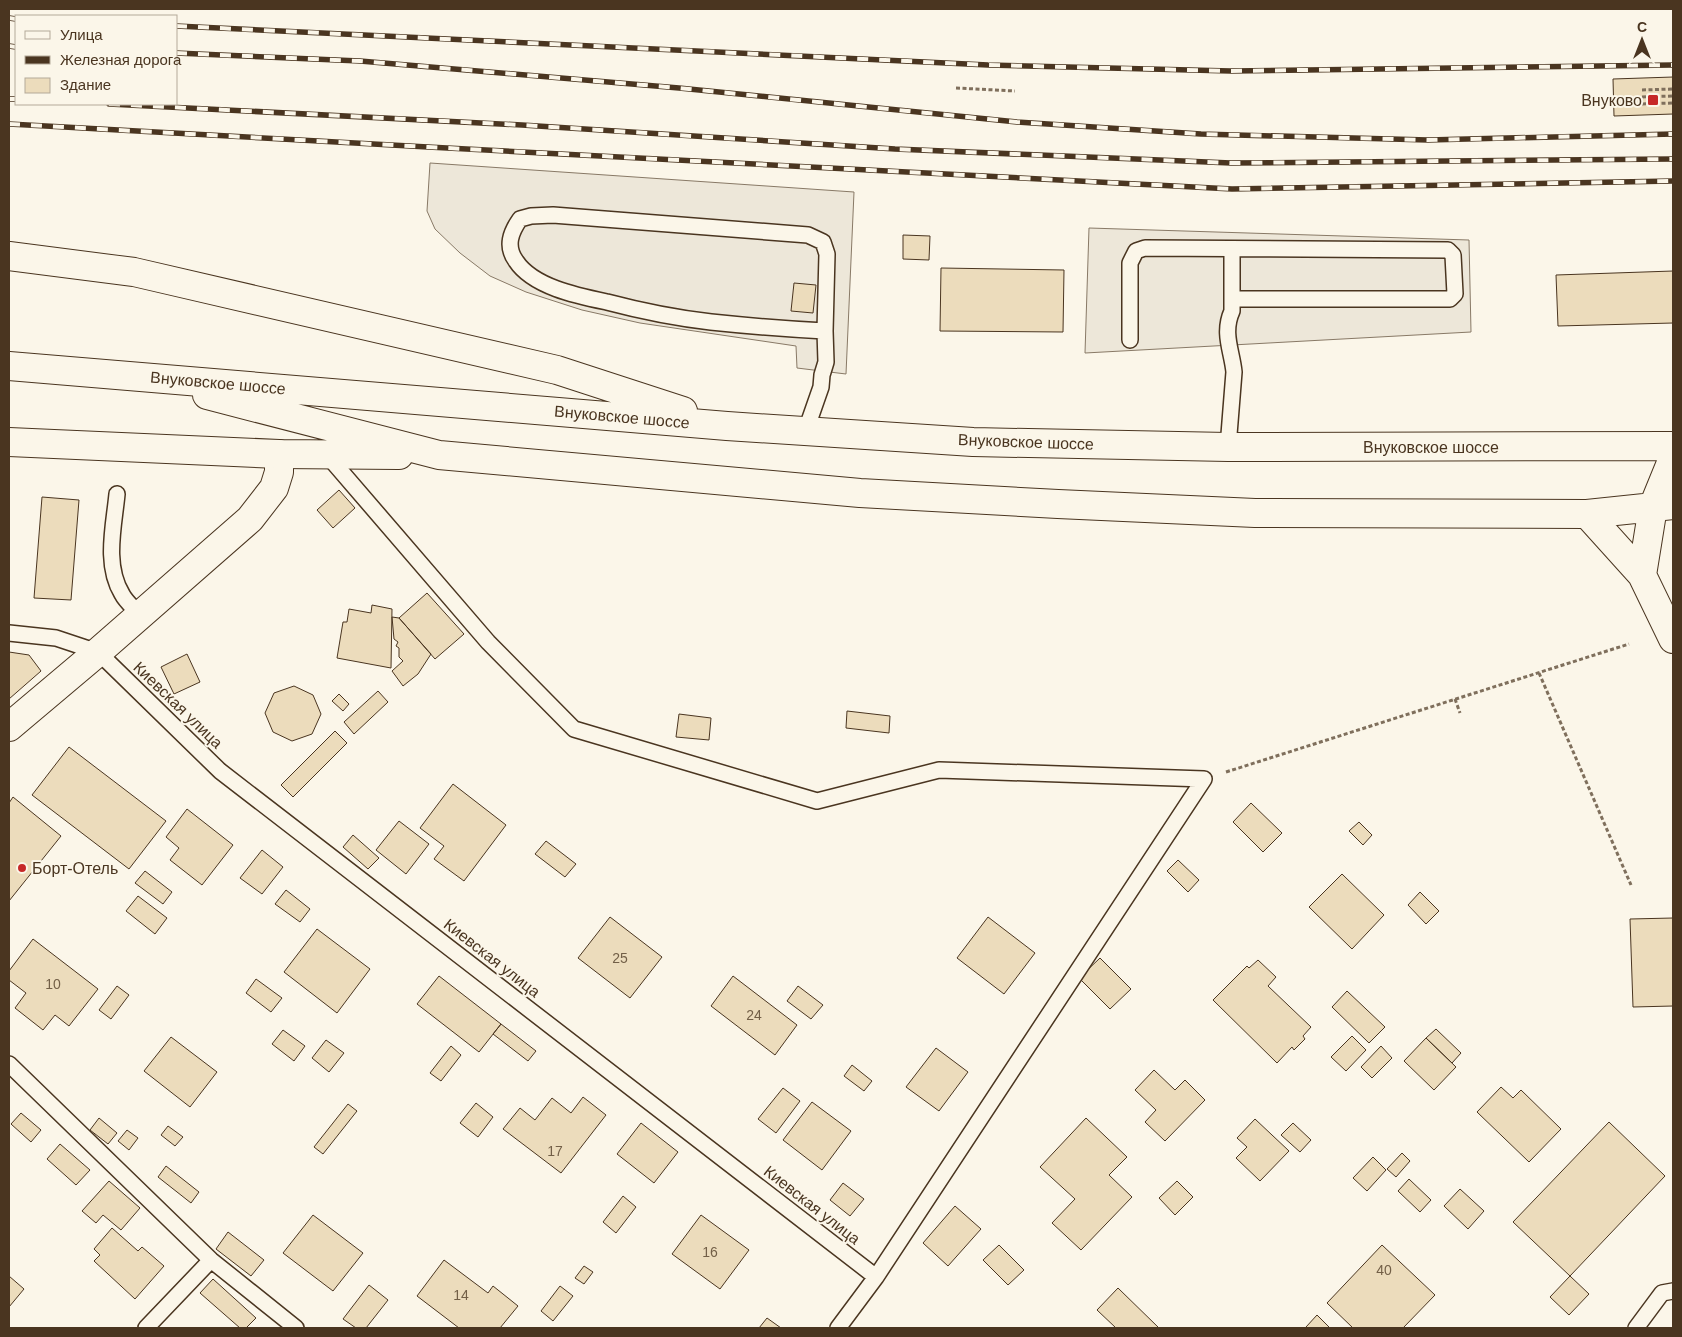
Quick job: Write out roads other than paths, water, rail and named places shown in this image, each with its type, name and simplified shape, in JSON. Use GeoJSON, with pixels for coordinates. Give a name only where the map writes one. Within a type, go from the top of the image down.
{"type":"FeatureCollection","features":[{"type":"Feature","properties":{"kind":"main road"},"geometry":{"type":"LineString","coordinates":[[9,256],[134,272],[556,370],[727,426]]}},
{"type":"Feature","properties":{"kind":"main road"},"geometry":{"type":"LineString","coordinates":[[9,366],[135,376]]}},
{"type":"Feature","properties":{"kind":"main road","name":"Внуковское шоссе"},"geometry":{"type":"LineString","coordinates":[[135,376],[727,426],[973,442],[1228,447],[1673,446]]}},
{"type":"Feature","properties":{"kind":"main road","name":"Внуковское шоссе"},"geometry":{"type":"LineString","coordinates":[[135,376],[439,455],[860,493],[1255,513],[1587,514],[1663,506]]}},
{"type":"Feature","properties":{"kind":"main road"},"geometry":{"type":"LineString","coordinates":[[9,442],[279,454],[439,455]]}},
{"type":"Feature","properties":{"kind":"main road"},"geometry":{"type":"LineString","coordinates":[[9,727],[250,519],[274,488],[279,472],[279,454]]}},
{"type":"Feature","properties":{"kind":"main road"},"geometry":{"type":"LineString","coordinates":[[1642,575],[1663,506],[1673,458]]}},
{"type":"Feature","properties":{"kind":"main road"},"geometry":{"type":"LineString","coordinates":[[1587,514],[1642,575],[1673,639]]}},
{"type":"Feature","properties":{"kind":"lane"},"geometry":{"type":"LineString","coordinates":[[806,430],[821,387],[827,351],[825,334],[827,254],[823,242],[808,235],[553,215],[531,216],[520,219],[512,231],[510,242],[513,256],[525,272],[542,283],[584,297],[642,311],[710,322],[825,334]]}},
{"type":"Feature","properties":{"kind":"lane"},"geometry":{"type":"LineString","coordinates":[[1130,340],[1130,263],[1136,251],[1145,248],[1448,250],[1453,255],[1455,294],[1450,299],[1232,305]]}},
{"type":"Feature","properties":{"kind":"lane"},"geometry":{"type":"LineString","coordinates":[[1228,447],[1234,372],[1233,360],[1238,343],[1236,318],[1232,305],[1232,249]]}},
{"type":"Feature","properties":{"kind":"lane"},"geometry":{"type":"LineString","coordinates":[[327,455],[488,642],[574,730],[817,801],[940,770],[1204,779],[876,1277],[838,1328]]}},
{"type":"Feature","properties":{"kind":"lane"},"geometry":{"type":"LineString","coordinates":[[118,494],[111,558],[114,576],[122,595],[140,615]]}},
{"type":"Feature","properties":{"kind":"lane"},"geometry":{"type":"LineString","coordinates":[[9,633],[56,638],[98,652]]}},
{"type":"Feature","properties":{"kind":"lane","name":"Киевская улица"},"geometry":{"type":"LineString","coordinates":[[98,652],[220,771],[876,1277]]}},
{"type":"Feature","properties":{"kind":"lane"},"geometry":{"type":"LineString","coordinates":[[9,1064],[211,1260],[296,1328]]}},
{"type":"Feature","properties":{"kind":"lane"},"geometry":{"type":"LineString","coordinates":[[146,1328],[211,1260]]}},
{"type":"Feature","properties":{"kind":"lane"},"geometry":{"type":"LineString","coordinates":[[1636,1328],[1662,1293],[1673,1291]]}},
{"type":"Feature","properties":{"kind":"railway"},"geometry":{"type":"LineString","coordinates":[[9,18],[15,19]]}},
{"type":"Feature","properties":{"kind":"railway"},"geometry":{"type":"LineString","coordinates":[[178,26],[988,65],[1231,71],[1673,65]]}},
{"type":"Feature","properties":{"kind":"railway"},"geometry":{"type":"LineString","coordinates":[[9,46],[15,47]]}},
{"type":"Feature","properties":{"kind":"railway"},"geometry":{"type":"LineString","coordinates":[[178,53],[360,61],[679,88],[1017,122],[1201,134],[1428,140],[1673,134]]}},
{"type":"Feature","properties":{"kind":"railway"},"geometry":{"type":"LineString","coordinates":[[9,99],[15,99]]}},
{"type":"Feature","properties":{"kind":"railway"},"geometry":{"type":"LineString","coordinates":[[129,105],[522,125],[895,149],[1231,163],[1673,159]]}},
{"type":"Feature","properties":{"kind":"railway"},"geometry":{"type":"LineString","coordinates":[[9,124],[1232,189],[1673,181]]}},
{"type":"Feature","properties":{"kind":"place","name":"Внуково"},"geometry":{"type":"Point","coordinates":[1653,100]}},
{"type":"Feature","properties":{"kind":"place","name":"Борт-Отель"},"geometry":{"type":"Point","coordinates":[22,868]}}]}
